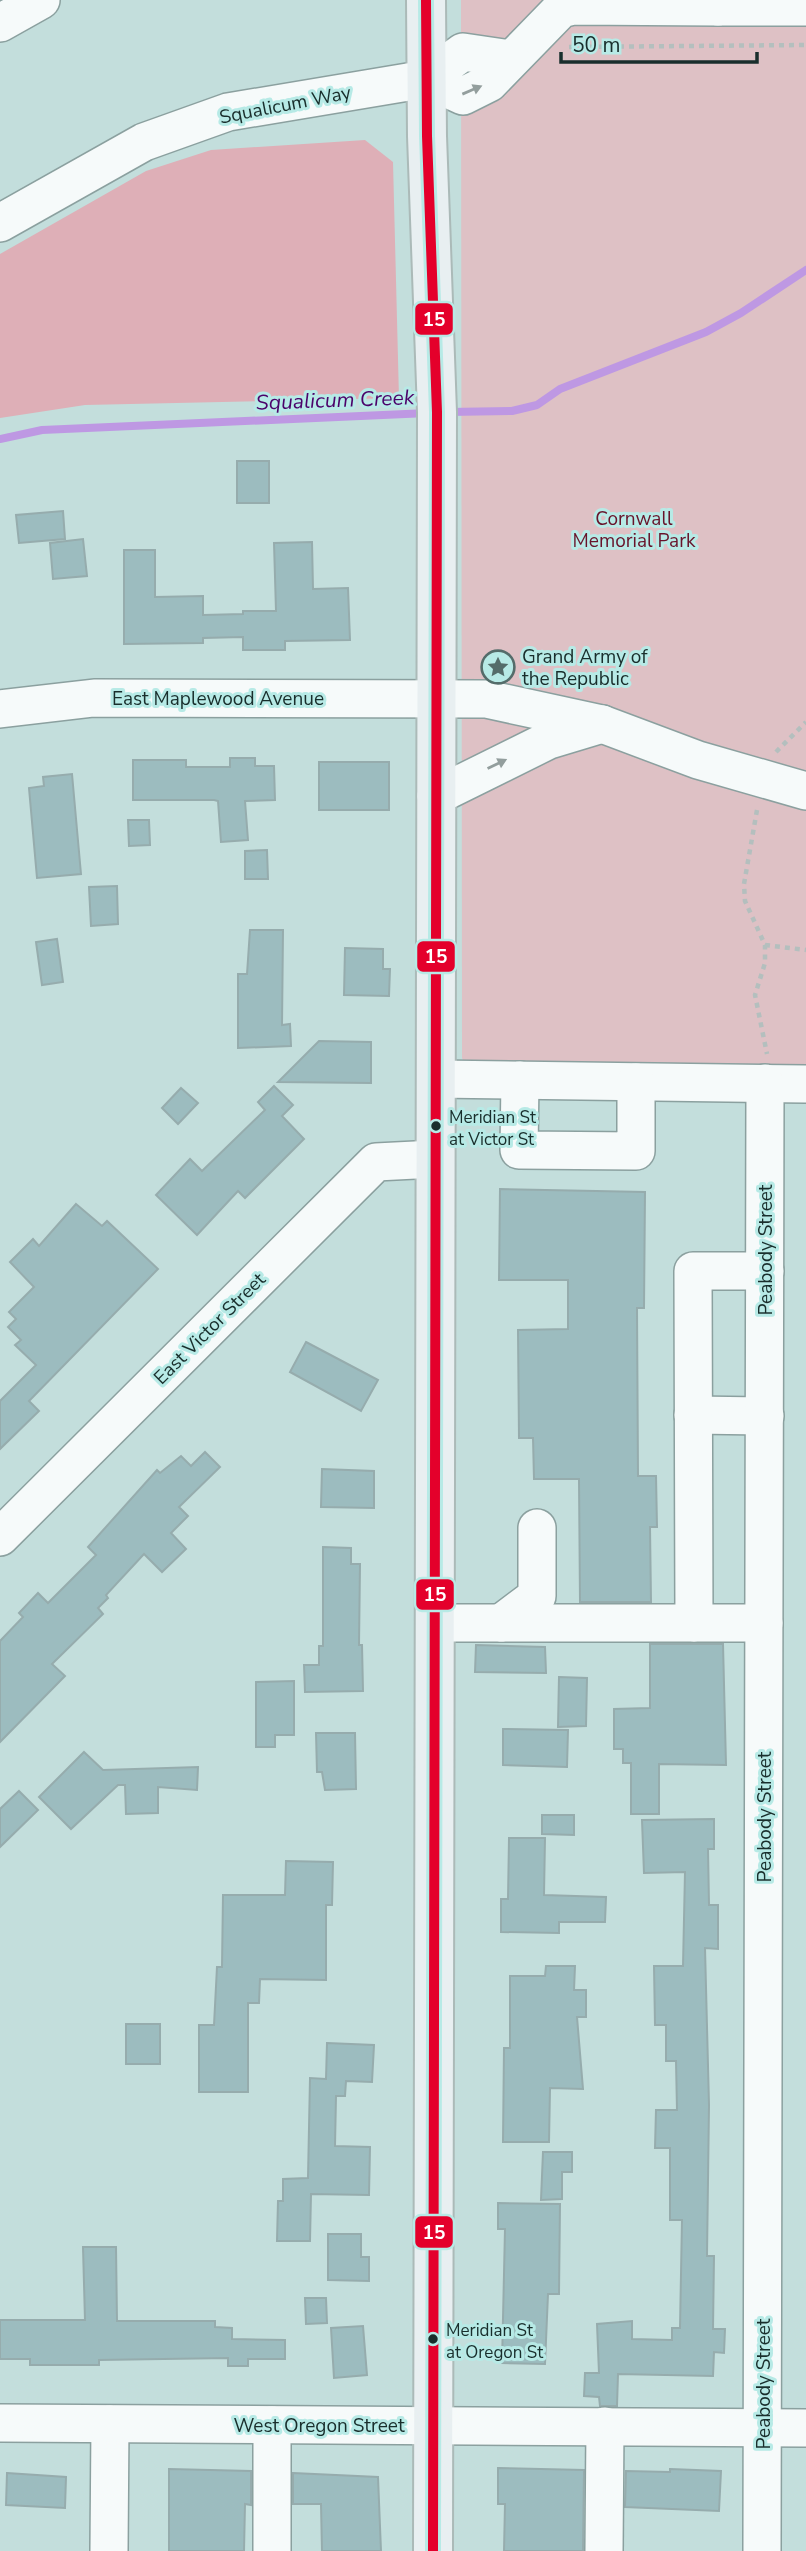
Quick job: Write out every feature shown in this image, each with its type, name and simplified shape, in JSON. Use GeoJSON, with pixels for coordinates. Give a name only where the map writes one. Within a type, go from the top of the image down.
{"type":"FeatureCollection","features":[{"type":"Feature","properties":{"kind":"main road"},"geometry":{"type":"LineString","coordinates":[[426,0],[426,79],[437,412],[433,2551]]}},
{"type":"Feature","properties":{"kind":"street"},"geometry":{"type":"LineString","coordinates":[[0,23],[41,0]]}},
{"type":"Feature","properties":{"kind":"street"},"geometry":{"type":"LineString","coordinates":[[426,79],[463,96],[489,83],[561,9],[573,6],[718,3],[806,7]]}},
{"type":"Feature","properties":{"kind":"street","name":"Squalicum Way"},"geometry":{"type":"LineString","coordinates":[[0,223],[144,142],[228,112],[426,79]]}},
{"type":"Feature","properties":{"kind":"street","name":"East Maplewood Avenue"},"geometry":{"type":"LineString","coordinates":[[0,709],[94,698],[436,698],[511,703],[602,724],[698,760],[806,791]]}},
{"type":"Feature","properties":{"kind":"street"},"geometry":{"type":"LineString","coordinates":[[436,796],[549,740],[602,724]]}},
{"type":"Feature","properties":{"kind":"street"},"geometry":{"type":"LineString","coordinates":[[436,1079],[806,1084]]}},
{"type":"Feature","properties":{"kind":"street"},"geometry":{"type":"LineString","coordinates":[[520,1080],[519,1150],[636,1151],[636,1082]]}},
{"type":"Feature","properties":{"kind":"street","name":"Peabody Street"},"geometry":{"type":"LineString","coordinates":[[762,2551],[765,1083]]}},
{"type":"Feature","properties":{"kind":"street","name":"East Victor Street"},"geometry":{"type":"LineString","coordinates":[[0,1537],[376,1162],[435,1159]]}},
{"type":"Feature","properties":{"kind":"street"},"geometry":{"type":"LineString","coordinates":[[694,1623],[692,1271],[765,1271]]}},
{"type":"Feature","properties":{"kind":"street"},"geometry":{"type":"LineString","coordinates":[[693,1415],[765,1416]]}},
{"type":"Feature","properties":{"kind":"street"},"geometry":{"type":"LineString","coordinates":[[501,1623],[537,1596],[537,1528]]}},
{"type":"Feature","properties":{"kind":"street"},"geometry":{"type":"LineString","coordinates":[[435,1623],[764,1623]]}},
{"type":"Feature","properties":{"kind":"street","name":"West Oregon Street"},"geometry":{"type":"LineString","coordinates":[[0,2423],[806,2427]]}},
{"type":"Feature","properties":{"kind":"street"},"geometry":{"type":"LineString","coordinates":[[109,2551],[110,2424]]}},
{"type":"Feature","properties":{"kind":"street"},"geometry":{"type":"LineString","coordinates":[[272,2425],[272,2551]]}},
{"type":"Feature","properties":{"kind":"street"},"geometry":{"type":"LineString","coordinates":[[604,2551],[605,2426]]}},
{"type":"Feature","properties":{"kind":"path"},"geometry":{"type":"LineString","coordinates":[[562,54],[570,46],[806,45]]}},
{"type":"Feature","properties":{"kind":"path"},"geometry":{"type":"LineString","coordinates":[[765,1083],[767,1047],[755,995],[765,963],[765,945],[745,901],[744,884],[752,827],[774,755],[806,722]]}},
{"type":"Feature","properties":{"kind":"path"},"geometry":{"type":"LineString","coordinates":[[765,945],[806,950]]}},
{"type":"Feature","properties":{"kind":"green space","name":"Cornwall Memorial Park"},"geometry":{"type":"Polygon","coordinates":[[[461,0],[806,0],[806,1070],[465,1064],[462,1058],[461,0]]]}},
{"type":"Feature","properties":{"kind":"shaded area"},"geometry":{"type":"Polygon","coordinates":[[[365,140],[393,162],[399,398],[85,405],[0,418],[0,254],[146,171],[211,150],[365,140]]]}},
{"type":"Feature","properties":{"kind":"building"},"geometry":{"type":"Polygon","coordinates":[[[237,461],[269,461],[269,503],[237,503],[237,461]]]}},
{"type":"Feature","properties":{"kind":"building"},"geometry":{"type":"Polygon","coordinates":[[[63,511],[65,539],[19,543],[16,515],[63,511]]]}},
{"type":"Feature","properties":{"kind":"building"},"geometry":{"type":"Polygon","coordinates":[[[83,539],[87,576],[53,579],[50,543],[83,539]]]}},
{"type":"Feature","properties":{"kind":"building"},"geometry":{"type":"Polygon","coordinates":[[[312,542],[313,589],[348,588],[350,640],[285,641],[285,650],[243,650],[243,637],[203,638],[203,643],[124,644],[124,550],[155,550],[155,597],[203,596],[203,615],[243,614],[243,611],[276,611],[274,543],[312,542]]]}},
{"type":"Feature","properties":{"kind":"building"},"geometry":{"type":"Polygon","coordinates":[[[230,758],[255,758],[255,766],[274,766],[275,800],[245,801],[248,840],[221,842],[218,801],[133,800],[133,760],[186,760],[186,767],[230,767],[230,758]]]}},
{"type":"Feature","properties":{"kind":"building"},"geometry":{"type":"Polygon","coordinates":[[[319,762],[389,762],[389,810],[319,810],[319,762]]]}},
{"type":"Feature","properties":{"kind":"building"},"geometry":{"type":"Polygon","coordinates":[[[72,774],[81,874],[37,878],[29,788],[44,786],[43,777],[72,774]]]}},
{"type":"Feature","properties":{"kind":"building"},"geometry":{"type":"Polygon","coordinates":[[[128,820],[149,820],[150,845],[129,846],[128,820]]]}},
{"type":"Feature","properties":{"kind":"building"},"geometry":{"type":"Polygon","coordinates":[[[267,850],[268,879],[245,879],[245,851],[267,850]]]}},
{"type":"Feature","properties":{"kind":"building"},"geometry":{"type":"Polygon","coordinates":[[[117,886],[118,924],[91,926],[89,887],[117,886]]]}},
{"type":"Feature","properties":{"kind":"building"},"geometry":{"type":"Polygon","coordinates":[[[250,930],[283,930],[282,1025],[290,1024],[291,1046],[238,1048],[238,974],[247,974],[250,930]]]}},
{"type":"Feature","properties":{"kind":"building"},"geometry":{"type":"Polygon","coordinates":[[[57,939],[63,982],[42,985],[36,942],[57,939]]]}},
{"type":"Feature","properties":{"kind":"building"},"geometry":{"type":"Polygon","coordinates":[[[345,948],[383,949],[383,969],[390,969],[389,996],[344,995],[345,948]]]}},
{"type":"Feature","properties":{"kind":"building"},"geometry":{"type":"Polygon","coordinates":[[[319,1041],[371,1042],[371,1083],[278,1082],[319,1041]]]}},
{"type":"Feature","properties":{"kind":"building"},"geometry":{"type":"Polygon","coordinates":[[[274,1086],[293,1105],[282,1116],[304,1139],[245,1198],[238,1191],[197,1235],[156,1195],[190,1159],[202,1171],[265,1110],[258,1102],[274,1086]]]}},
{"type":"Feature","properties":{"kind":"building"},"geometry":{"type":"Polygon","coordinates":[[[181,1088],[198,1103],[178,1124],[162,1108],[181,1088]]]}},
{"type":"Feature","properties":{"kind":"building"},"geometry":{"type":"Polygon","coordinates":[[[500,1189],[645,1192],[644,1308],[637,1308],[638,1476],[656,1476],[657,1527],[650,1527],[651,1602],[580,1602],[579,1479],[534,1479],[533,1438],[519,1438],[518,1330],[568,1329],[568,1280],[499,1280],[500,1189]]]}},
{"type":"Feature","properties":{"kind":"building"},"geometry":{"type":"Polygon","coordinates":[[[76,1204],[102,1226],[107,1221],[158,1269],[29,1401],[39,1411],[0,1449],[0,1401],[36,1365],[15,1345],[21,1340],[8,1327],[16,1319],[9,1312],[34,1287],[10,1262],[33,1239],[39,1246],[76,1204]]]}},
{"type":"Feature","properties":{"kind":"building"},"geometry":{"type":"Polygon","coordinates":[[[306,1342],[378,1380],[361,1411],[290,1372],[306,1342]]]}},
{"type":"Feature","properties":{"kind":"building"},"geometry":{"type":"Polygon","coordinates":[[[205,1452],[220,1467],[179,1507],[188,1516],[171,1533],[186,1549],[162,1572],[144,1554],[106,1595],[108,1598],[98,1608],[103,1614],[52,1664],[65,1676],[0,1742],[0,1641],[23,1617],[19,1613],[38,1593],[48,1603],[96,1555],[88,1547],[157,1470],[160,1473],[181,1456],[191,1466],[205,1452]]]}},
{"type":"Feature","properties":{"kind":"building"},"geometry":{"type":"Polygon","coordinates":[[[322,1469],[374,1471],[374,1508],[321,1507],[322,1469]]]}},
{"type":"Feature","properties":{"kind":"building"},"geometry":{"type":"Polygon","coordinates":[[[323,1547],[351,1548],[351,1564],[360,1564],[359,1645],[362,1645],[363,1691],[305,1692],[304,1665],[319,1665],[319,1646],[323,1646],[323,1547]]]}},
{"type":"Feature","properties":{"kind":"building"},"geometry":{"type":"Polygon","coordinates":[[[650,1644],[723,1644],[726,1765],[659,1764],[659,1814],[631,1814],[631,1763],[623,1763],[623,1749],[614,1749],[614,1709],[650,1708],[650,1644]]]}},
{"type":"Feature","properties":{"kind":"building"},"geometry":{"type":"Polygon","coordinates":[[[476,1645],[545,1647],[546,1673],[475,1672],[476,1645]]]}},
{"type":"Feature","properties":{"kind":"building"},"geometry":{"type":"Polygon","coordinates":[[[559,1677],[587,1678],[586,1726],[558,1727],[559,1677]]]}},
{"type":"Feature","properties":{"kind":"building"},"geometry":{"type":"Polygon","coordinates":[[[294,1681],[294,1735],[275,1735],[275,1747],[256,1747],[256,1682],[294,1681]]]}},
{"type":"Feature","properties":{"kind":"building"},"geometry":{"type":"Polygon","coordinates":[[[503,1729],[568,1730],[567,1767],[503,1765],[503,1729]]]}},
{"type":"Feature","properties":{"kind":"building"},"geometry":{"type":"Polygon","coordinates":[[[316,1733],[355,1733],[356,1789],[325,1790],[322,1772],[317,1772],[316,1733]]]}},
{"type":"Feature","properties":{"kind":"building"},"geometry":{"type":"Polygon","coordinates":[[[84,1752],[103,1770],[198,1767],[197,1790],[158,1787],[158,1813],[126,1814],[125,1785],[118,1785],[71,1829],[39,1797],[84,1752]]]}},
{"type":"Feature","properties":{"kind":"building"},"geometry":{"type":"Polygon","coordinates":[[[19,1791],[38,1810],[0,1847],[0,1809],[19,1791]]]}},
{"type":"Feature","properties":{"kind":"building"},"geometry":{"type":"Polygon","coordinates":[[[542,1815],[574,1815],[574,1835],[542,1834],[542,1815]]]}},
{"type":"Feature","properties":{"kind":"building"},"geometry":{"type":"Polygon","coordinates":[[[714,1819],[714,1849],[708,1849],[709,1905],[718,1905],[718,1949],[705,1948],[709,2105],[707,2256],[714,2256],[713,2329],[725,2329],[724,2353],[714,2352],[713,2376],[618,2374],[617,2406],[600,2406],[599,2397],[584,2396],[585,2373],[599,2373],[597,2324],[632,2321],[632,2339],[672,2340],[672,2328],[680,2328],[682,2220],[670,2220],[670,2148],[655,2148],[656,2110],[677,2110],[676,2061],[666,2061],[666,2025],[655,2025],[654,1966],[683,1966],[685,1872],[644,1873],[642,1820],[714,1819]]]}},
{"type":"Feature","properties":{"kind":"building"},"geometry":{"type":"Polygon","coordinates":[[[509,1838],[545,1838],[544,1895],[606,1897],[605,1922],[559,1922],[559,1933],[501,1932],[501,1899],[508,1899],[509,1838]]]}},
{"type":"Feature","properties":{"kind":"building"},"geometry":{"type":"Polygon","coordinates":[[[286,1861],[333,1862],[332,1905],[326,1905],[326,1980],[260,1979],[259,2003],[248,2003],[248,2092],[199,2092],[199,2025],[214,2025],[217,1967],[222,1967],[223,1895],[285,1895],[286,1861]]]}},
{"type":"Feature","properties":{"kind":"building"},"geometry":{"type":"Polygon","coordinates":[[[546,1966],[575,1966],[574,1990],[586,1990],[586,2017],[577,2017],[583,2089],[550,2088],[549,2142],[503,2142],[504,2048],[510,2048],[510,1976],[545,1976],[546,1966]]]}},
{"type":"Feature","properties":{"kind":"building"},"geometry":{"type":"Polygon","coordinates":[[[126,2024],[160,2024],[160,2064],[126,2064],[126,2024]]]}},
{"type":"Feature","properties":{"kind":"building"},"geometry":{"type":"Polygon","coordinates":[[[327,2043],[374,2045],[372,2082],[346,2081],[345,2096],[336,2096],[335,2146],[370,2147],[369,2195],[311,2194],[310,2241],[277,2241],[278,2201],[283,2201],[283,2179],[308,2178],[310,2078],[326,2079],[327,2043]]]}},
{"type":"Feature","properties":{"kind":"building"},"geometry":{"type":"Polygon","coordinates":[[[543,2152],[572,2152],[572,2172],[562,2172],[562,2199],[541,2200],[543,2152]]]}},
{"type":"Feature","properties":{"kind":"building"},"geometry":{"type":"Polygon","coordinates":[[[498,2203],[560,2204],[559,2294],[548,2294],[545,2364],[502,2363],[505,2229],[498,2229],[498,2203]]]}},
{"type":"Feature","properties":{"kind":"building"},"geometry":{"type":"Polygon","coordinates":[[[328,2234],[361,2234],[361,2257],[369,2257],[369,2281],[328,2280],[328,2234]]]}},
{"type":"Feature","properties":{"kind":"building"},"geometry":{"type":"Polygon","coordinates":[[[83,2247],[116,2247],[117,2321],[215,2321],[215,2327],[232,2328],[232,2339],[285,2340],[285,2359],[248,2359],[248,2366],[228,2366],[228,2358],[99,2360],[99,2365],[30,2365],[30,2359],[0,2359],[0,2320],[85,2320],[83,2247]]]}},
{"type":"Feature","properties":{"kind":"building"},"geometry":{"type":"Polygon","coordinates":[[[305,2298],[326,2298],[327,2323],[306,2324],[305,2298]]]}},
{"type":"Feature","properties":{"kind":"building"},"geometry":{"type":"Polygon","coordinates":[[[363,2326],[367,2375],[334,2378],[331,2328],[363,2326]]]}},
{"type":"Feature","properties":{"kind":"building"},"geometry":{"type":"Polygon","coordinates":[[[498,2468],[584,2470],[583,2551],[504,2551],[505,2504],[498,2504],[498,2468]]]}},
{"type":"Feature","properties":{"kind":"building"},"geometry":{"type":"Polygon","coordinates":[[[169,2469],[251,2471],[251,2505],[245,2504],[244,2551],[169,2551],[169,2469]]]}},
{"type":"Feature","properties":{"kind":"building"},"geometry":{"type":"Polygon","coordinates":[[[670,2469],[721,2471],[719,2511],[625,2507],[626,2471],[670,2472],[670,2469]]]}},
{"type":"Feature","properties":{"kind":"building"},"geometry":{"type":"Polygon","coordinates":[[[7,2473],[66,2477],[65,2508],[6,2505],[7,2473]]]}},
{"type":"Feature","properties":{"kind":"building"},"geometry":{"type":"Polygon","coordinates":[[[293,2473],[378,2477],[381,2551],[322,2551],[321,2504],[293,2504],[293,2473]]]}},
{"type":"Feature","properties":{"kind":"waterway","name":"Squalicum Creek"},"geometry":{"type":"LineString","coordinates":[[448,412],[512,411],[537,405],[560,389],[706,332],[741,313],[806,270]]}},
{"type":"Feature","properties":{"kind":"waterway","name":"Squalicum Creek"},"geometry":{"type":"LineString","coordinates":[[0,439],[42,430],[428,413]]}},
{"type":"Feature","properties":{"kind":"transit line","name":"15"},"geometry":{"type":"LineString","coordinates":[[426,0],[427,136],[437,412],[433,2551]]}},
{"type":"Feature","properties":{"kind":"place","name":"Grand Army of the Republic"},"geometry":{"type":"Point","coordinates":[498,667]}},
{"type":"Feature","properties":{"kind":"place","name":"Meridian St at Victor St"},"geometry":{"type":"Point","coordinates":[436,1126]}},
{"type":"Feature","properties":{"kind":"place","name":"Meridian St at Oregon St"},"geometry":{"type":"Point","coordinates":[433,2339]}}]}
